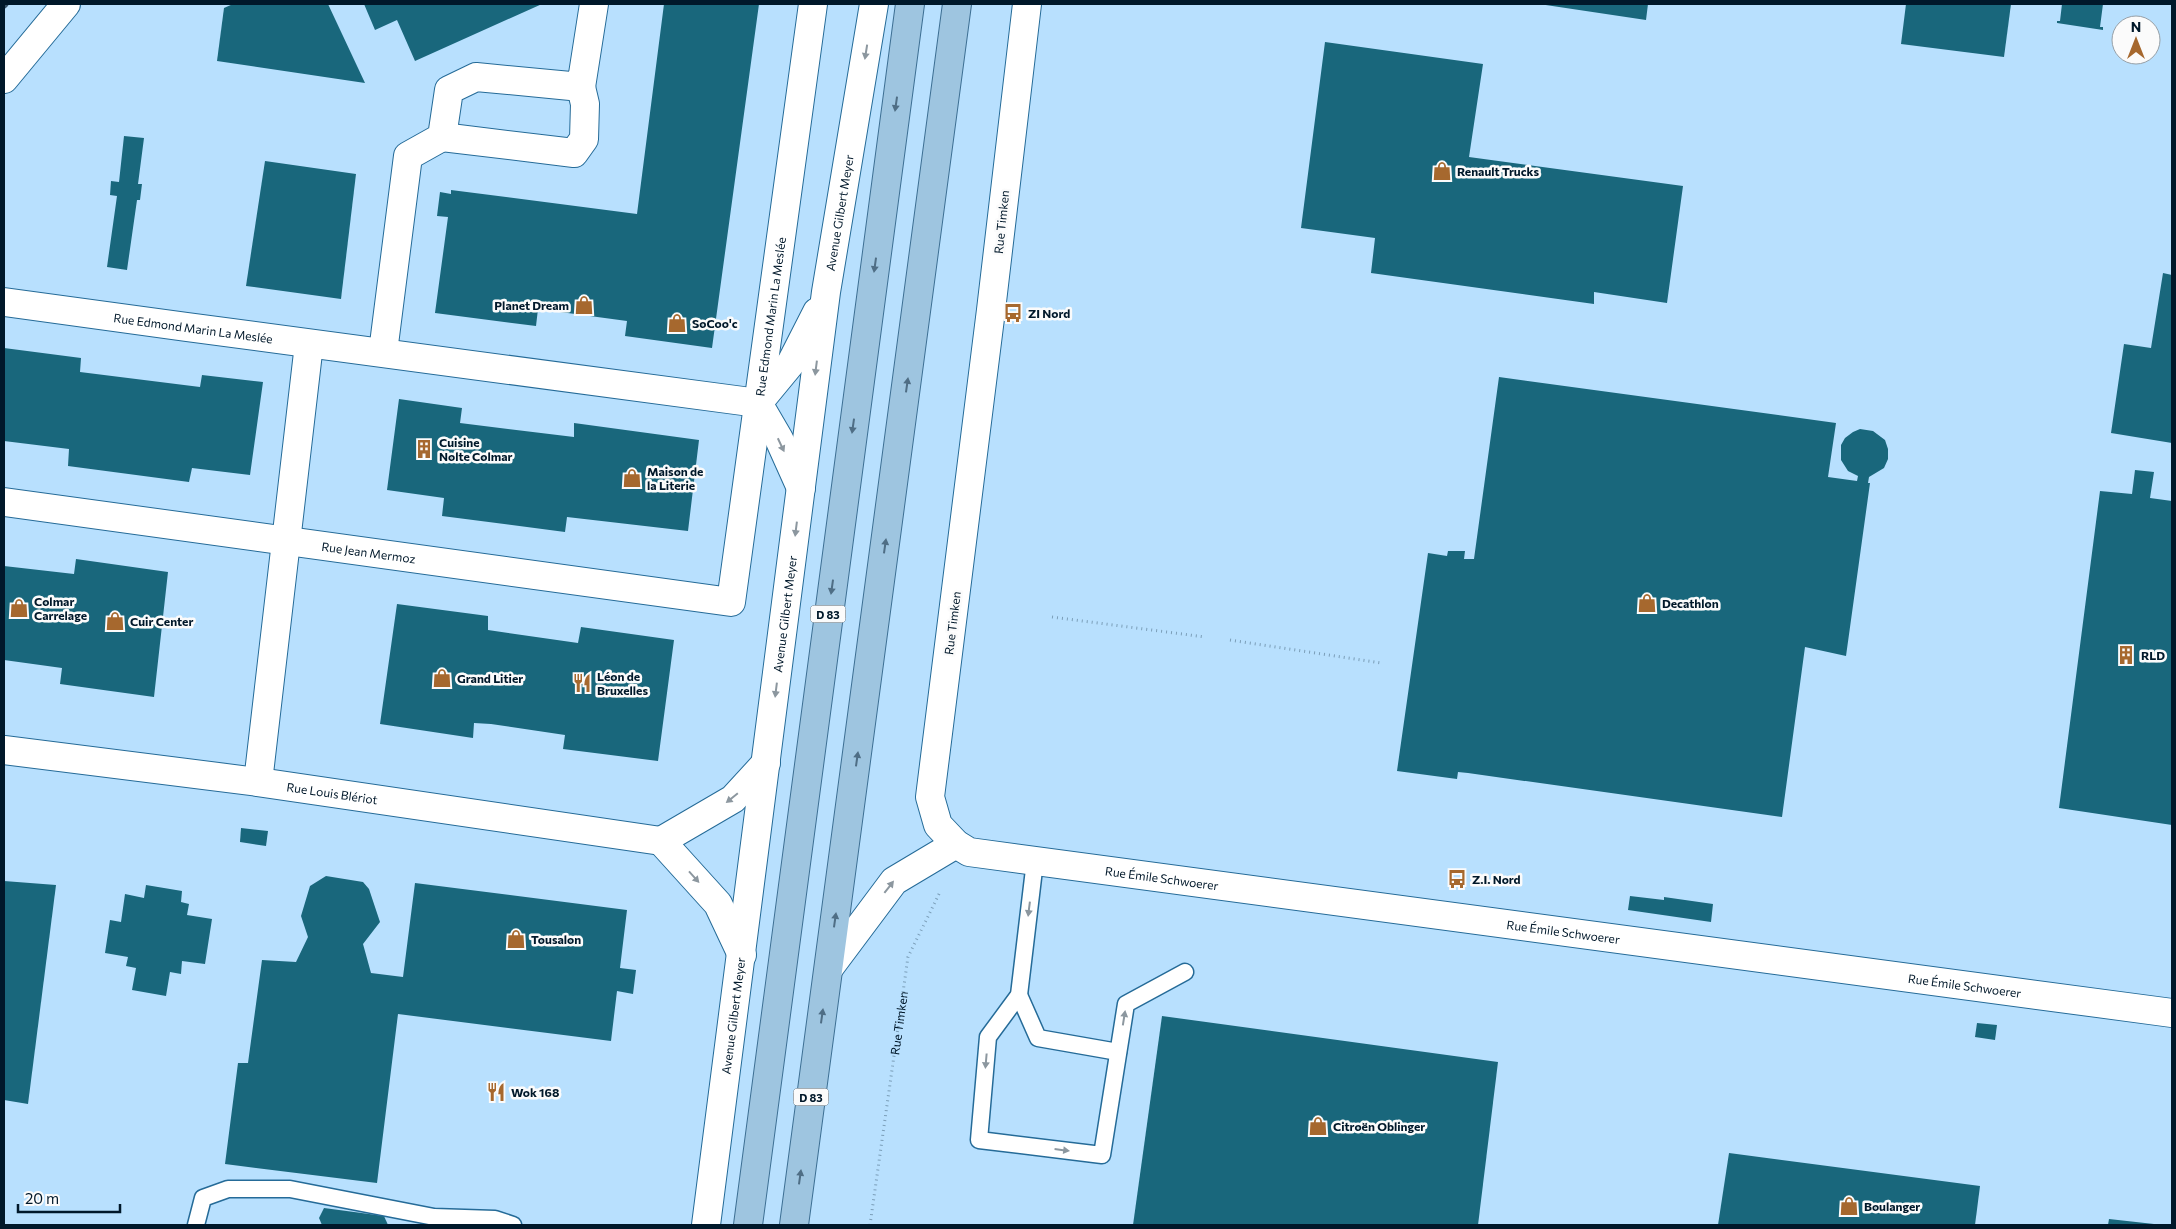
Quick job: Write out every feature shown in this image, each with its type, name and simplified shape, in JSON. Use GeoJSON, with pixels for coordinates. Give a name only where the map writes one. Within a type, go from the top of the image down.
{"type":"FeatureCollection","features":[{"type":"Feature","properties":{"kind":"main road","name":"D 83"},"geometry":{"type":"LineString","coordinates":[[748,1225],[910,4]]}},
{"type":"Feature","properties":{"kind":"main road","name":"D 83"},"geometry":{"type":"LineString","coordinates":[[794,1225],[957,4]]}},
{"type":"Feature","properties":{"kind":"street"},"geometry":{"type":"LineString","coordinates":[[4,79],[66,4]]}},
{"type":"Feature","properties":{"kind":"street"},"geometry":{"type":"LineString","coordinates":[[383,352],[408,156],[442,137],[574,153],[584,139],[585,104],[581,87],[594,4]]}},
{"type":"Feature","properties":{"kind":"street","name":"Rue Edmond Marin La Meslée"},"geometry":{"type":"LineString","coordinates":[[4,302],[758,403],[813,4]]}},
{"type":"Feature","properties":{"kind":"street","name":"Avenue Gilbert Meyer"},"geometry":{"type":"LineString","coordinates":[[706,1225],[826,292],[874,4]]}},
{"type":"Feature","properties":{"kind":"street","name":"Rue Timken"},"geometry":{"type":"LineString","coordinates":[[956,844],[938,825],[930,798],[990,320],[1027,4]]}},
{"type":"Feature","properties":{"kind":"street"},"geometry":{"type":"LineString","coordinates":[[442,137],[449,90],[476,77],[581,87]]}},
{"type":"Feature","properties":{"kind":"street"},"geometry":{"type":"LineString","coordinates":[[801,488],[779,439],[758,403],[791,363],[826,292]]}},
{"type":"Feature","properties":{"kind":"street"},"geometry":{"type":"LineString","coordinates":[[258,782],[309,344]]}},
{"type":"Feature","properties":{"kind":"street","name":"Rue Jean Mermoz"},"geometry":{"type":"LineString","coordinates":[[4,502],[731,602],[758,403]]}},
{"type":"Feature","properties":{"kind":"street","name":"Rue Louis Blériot"},"geometry":{"type":"LineString","coordinates":[[4,750],[258,782],[661,841]]}},
{"type":"Feature","properties":{"kind":"street"},"geometry":{"type":"LineString","coordinates":[[742,955],[718,904],[661,841],[733,799],[766,764]]}},
{"type":"Feature","properties":{"kind":"street"},"geometry":{"type":"LineString","coordinates":[[829,968],[894,881],[956,844]]}},
{"type":"Feature","properties":{"kind":"street","name":"Rue Émile Schwoerer"},"geometry":{"type":"LineString","coordinates":[[956,844],[969,852],[2172,1013]]}},
{"type":"Feature","properties":{"kind":"lane"},"geometry":{"type":"LineString","coordinates":[[1035,861],[1019,995],[988,1037],[979,1140],[1102,1155],[1126,1004],[1185,972]]}},
{"type":"Feature","properties":{"kind":"lane"},"geometry":{"type":"LineString","coordinates":[[1019,995],[1038,1038],[1118,1052]]}},
{"type":"Feature","properties":{"kind":"lane"},"geometry":{"type":"LineString","coordinates":[[196,1225],[203,1198],[228,1189],[290,1189],[434,1216],[496,1219],[512,1225]]}},
{"type":"Feature","properties":{"kind":"path"},"geometry":{"type":"LineString","coordinates":[[1052,617],[1205,637]]}},
{"type":"Feature","properties":{"kind":"path"},"geometry":{"type":"LineString","coordinates":[[1230,640],[1381,662]]}},
{"type":"Feature","properties":{"kind":"path","name":"Rue Timken"},"geometry":{"type":"LineString","coordinates":[[870,1225],[908,957],[938,896],[956,844]]}},
{"type":"Feature","properties":{"kind":"building"},"geometry":{"type":"Polygon","coordinates":[[[233,4],[328,4],[365,83],[217,61],[224,8],[233,4]]]}},
{"type":"Feature","properties":{"kind":"building"},"geometry":{"type":"Polygon","coordinates":[[[364,4],[542,4],[415,61],[397,20],[375,30],[364,4]]]}},
{"type":"Feature","properties":{"kind":"building"},"geometry":{"type":"Polygon","coordinates":[[[664,4],[759,4],[712,348],[625,336],[627,321],[538,309],[536,326],[435,313],[448,217],[437,216],[440,192],[451,194],[451,190],[637,214],[664,4]]]}},
{"type":"Feature","properties":{"kind":"building"},"geometry":{"type":"Polygon","coordinates":[[[1539,4],[1648,4],[1646,20],[1539,4]]]}},
{"type":"Feature","properties":{"kind":"building"},"geometry":{"type":"Polygon","coordinates":[[[1906,4],[2011,4],[2004,57],[1901,44],[1906,4]]]}},
{"type":"Feature","properties":{"kind":"building"},"geometry":{"type":"Polygon","coordinates":[[[2062,4],[2103,4],[2100,27],[2103,27],[2103,30],[2057,23],[2057,21],[2060,21],[2062,4]]]}},
{"type":"Feature","properties":{"kind":"building","name":"Renault Trucks"},"geometry":{"type":"Polygon","coordinates":[[[1325,42],[1483,64],[1469,157],[1683,186],[1667,303],[1594,292],[1594,304],[1371,273],[1375,238],[1301,228],[1325,42]]]}},
{"type":"Feature","properties":{"kind":"building"},"geometry":{"type":"Polygon","coordinates":[[[124,136],[144,138],[138,184],[142,184],[140,200],[137,200],[127,270],[107,267],[117,196],[110,195],[111,181],[119,182],[124,136]]]}},
{"type":"Feature","properties":{"kind":"building"},"geometry":{"type":"Polygon","coordinates":[[[265,161],[356,174],[341,299],[246,286],[265,161]]]}},
{"type":"Feature","properties":{"kind":"building"},"geometry":{"type":"Polygon","coordinates":[[[2163,273],[2172,275],[2172,443],[2111,433],[2124,344],[2151,348],[2163,273]]]}},
{"type":"Feature","properties":{"kind":"building"},"geometry":{"type":"Polygon","coordinates":[[[4,348],[81,358],[80,372],[200,387],[202,375],[263,382],[250,475],[192,468],[189,482],[68,466],[69,449],[4,441],[4,348]]]}},
{"type":"Feature","properties":{"kind":"building","name":"Decathlon"},"geometry":{"type":"Polygon","coordinates":[[[1499,377],[1836,423],[1828,477],[1857,481],[1858,476],[1848,471],[1841,460],[1841,445],[1845,438],[1853,432],[1860,429],[1873,431],[1885,440],[1888,449],[1888,459],[1884,468],[1869,477],[1868,483],[1870,483],[1846,656],[1805,647],[1782,817],[1468,773],[1458,772],[1457,779],[1397,771],[1428,553],[1447,556],[1448,551],[1465,551],[1464,559],[1474,559],[1499,377]]]}},
{"type":"Feature","properties":{"kind":"building"},"geometry":{"type":"Polygon","coordinates":[[[399,399],[462,408],[460,423],[574,437],[574,423],[699,440],[688,531],[567,517],[565,532],[442,516],[444,498],[387,490],[399,399]]]}},
{"type":"Feature","properties":{"kind":"building","name":"RLD"},"geometry":{"type":"Polygon","coordinates":[[[2135,470],[2154,472],[2150,498],[2172,501],[2172,825],[2059,808],[2100,491],[2132,494],[2135,470]]]}},
{"type":"Feature","properties":{"kind":"building","name":"Cuir Center"},"geometry":{"type":"Polygon","coordinates":[[[76,559],[168,572],[154,697],[60,684],[62,668],[4,660],[4,566],[74,574],[76,559]]]}},
{"type":"Feature","properties":{"kind":"building"},"geometry":{"type":"Polygon","coordinates":[[[397,604],[488,616],[488,630],[578,643],[581,627],[674,640],[658,761],[563,749],[565,735],[491,724],[474,723],[473,738],[380,724],[397,604]]]}},
{"type":"Feature","properties":{"kind":"building"},"geometry":{"type":"Polygon","coordinates":[[[241,828],[268,831],[266,846],[240,842],[241,828]]]}},
{"type":"Feature","properties":{"kind":"building"},"geometry":{"type":"Polygon","coordinates":[[[326,876],[363,882],[369,889],[380,922],[363,944],[371,973],[403,977],[415,883],[627,910],[620,968],[636,970],[633,994],[617,991],[611,1041],[398,1014],[377,1183],[225,1164],[238,1063],[248,1063],[262,960],[296,962],[308,937],[301,916],[310,886],[326,876]]]}},
{"type":"Feature","properties":{"kind":"building"},"geometry":{"type":"Polygon","coordinates":[[[4,881],[56,885],[28,1104],[4,1100],[4,881]]]}},
{"type":"Feature","properties":{"kind":"building"},"geometry":{"type":"Polygon","coordinates":[[[146,885],[182,891],[181,902],[189,904],[187,915],[212,919],[205,964],[182,961],[181,974],[170,972],[166,996],[132,990],[136,968],[126,966],[128,957],[105,953],[110,920],[121,922],[125,894],[144,898],[146,885]]]}},
{"type":"Feature","properties":{"kind":"building"},"geometry":{"type":"Polygon","coordinates":[[[1630,896],[1664,900],[1664,897],[1713,904],[1711,922],[1628,910],[1630,896]]]}},
{"type":"Feature","properties":{"kind":"building","name":"Citroën Oblinger"},"geometry":{"type":"Polygon","coordinates":[[[1162,1016],[1498,1062],[1478,1225],[1133,1225],[1162,1016]]]}},
{"type":"Feature","properties":{"kind":"building"},"geometry":{"type":"Polygon","coordinates":[[[1977,1023],[1997,1025],[1995,1040],[1975,1037],[1977,1023]]]}},
{"type":"Feature","properties":{"kind":"building","name":"Boulanger"},"geometry":{"type":"Polygon","coordinates":[[[1729,1153],[1980,1186],[1975,1225],[1718,1225],[1729,1153]]]}},
{"type":"Feature","properties":{"kind":"building"},"geometry":{"type":"Polygon","coordinates":[[[324,1208],[384,1216],[388,1225],[322,1225],[319,1218],[324,1208]]]}},
{"type":"Feature","properties":{"kind":"building"},"geometry":{"type":"Polygon","coordinates":[[[2109,1219],[2154,1224],[2154,1225],[2108,1225],[2109,1219]]]}},
{"type":"Feature","properties":{"kind":"railway"},"geometry":{"type":"LineString","coordinates":[[4,7],[7,4]]}},
{"type":"Feature","properties":{"kind":"place","name":"Renault Trucks"},"geometry":{"type":"Point","coordinates":[1442,171]}},
{"type":"Feature","properties":{"kind":"place","name":"Planet Dream"},"geometry":{"type":"Point","coordinates":[584,305]}},
{"type":"Feature","properties":{"kind":"place","name":"ZI Nord"},"geometry":{"type":"Point","coordinates":[1013,313]}},
{"type":"Feature","properties":{"kind":"place","name":"SoCoo'c"},"geometry":{"type":"Point","coordinates":[677,323]}},
{"type":"Feature","properties":{"kind":"place","name":"Cuisine Nolte Colmar"},"geometry":{"type":"Point","coordinates":[424,449]}},
{"type":"Feature","properties":{"kind":"place","name":"Maison de la Literie"},"geometry":{"type":"Point","coordinates":[632,478]}},
{"type":"Feature","properties":{"kind":"place","name":"Decathlon"},"geometry":{"type":"Point","coordinates":[1647,603]}},
{"type":"Feature","properties":{"kind":"place","name":"Colmar Carrelage"},"geometry":{"type":"Point","coordinates":[19,608]}},
{"type":"Feature","properties":{"kind":"place","name":"Cuir Center"},"geometry":{"type":"Point","coordinates":[115,621]}},
{"type":"Feature","properties":{"kind":"place","name":"RLD"},"geometry":{"type":"Point","coordinates":[2126,655]}},
{"type":"Feature","properties":{"kind":"place","name":"Grand Litier"},"geometry":{"type":"Point","coordinates":[442,678]}},
{"type":"Feature","properties":{"kind":"place","name":"Léon de Bruxelles"},"geometry":{"type":"Point","coordinates":[582,683]}},
{"type":"Feature","properties":{"kind":"place","name":"Z.I. Nord"},"geometry":{"type":"Point","coordinates":[1457,879]}},
{"type":"Feature","properties":{"kind":"place","name":"Tousalon"},"geometry":{"type":"Point","coordinates":[516,939]}},
{"type":"Feature","properties":{"kind":"place","name":"Wok 168"},"geometry":{"type":"Point","coordinates":[496,1092]}},
{"type":"Feature","properties":{"kind":"place","name":"Citroën Oblinger"},"geometry":{"type":"Point","coordinates":[1318,1126]}},
{"type":"Feature","properties":{"kind":"place","name":"Boulanger"},"geometry":{"type":"Point","coordinates":[1849,1206]}}]}
